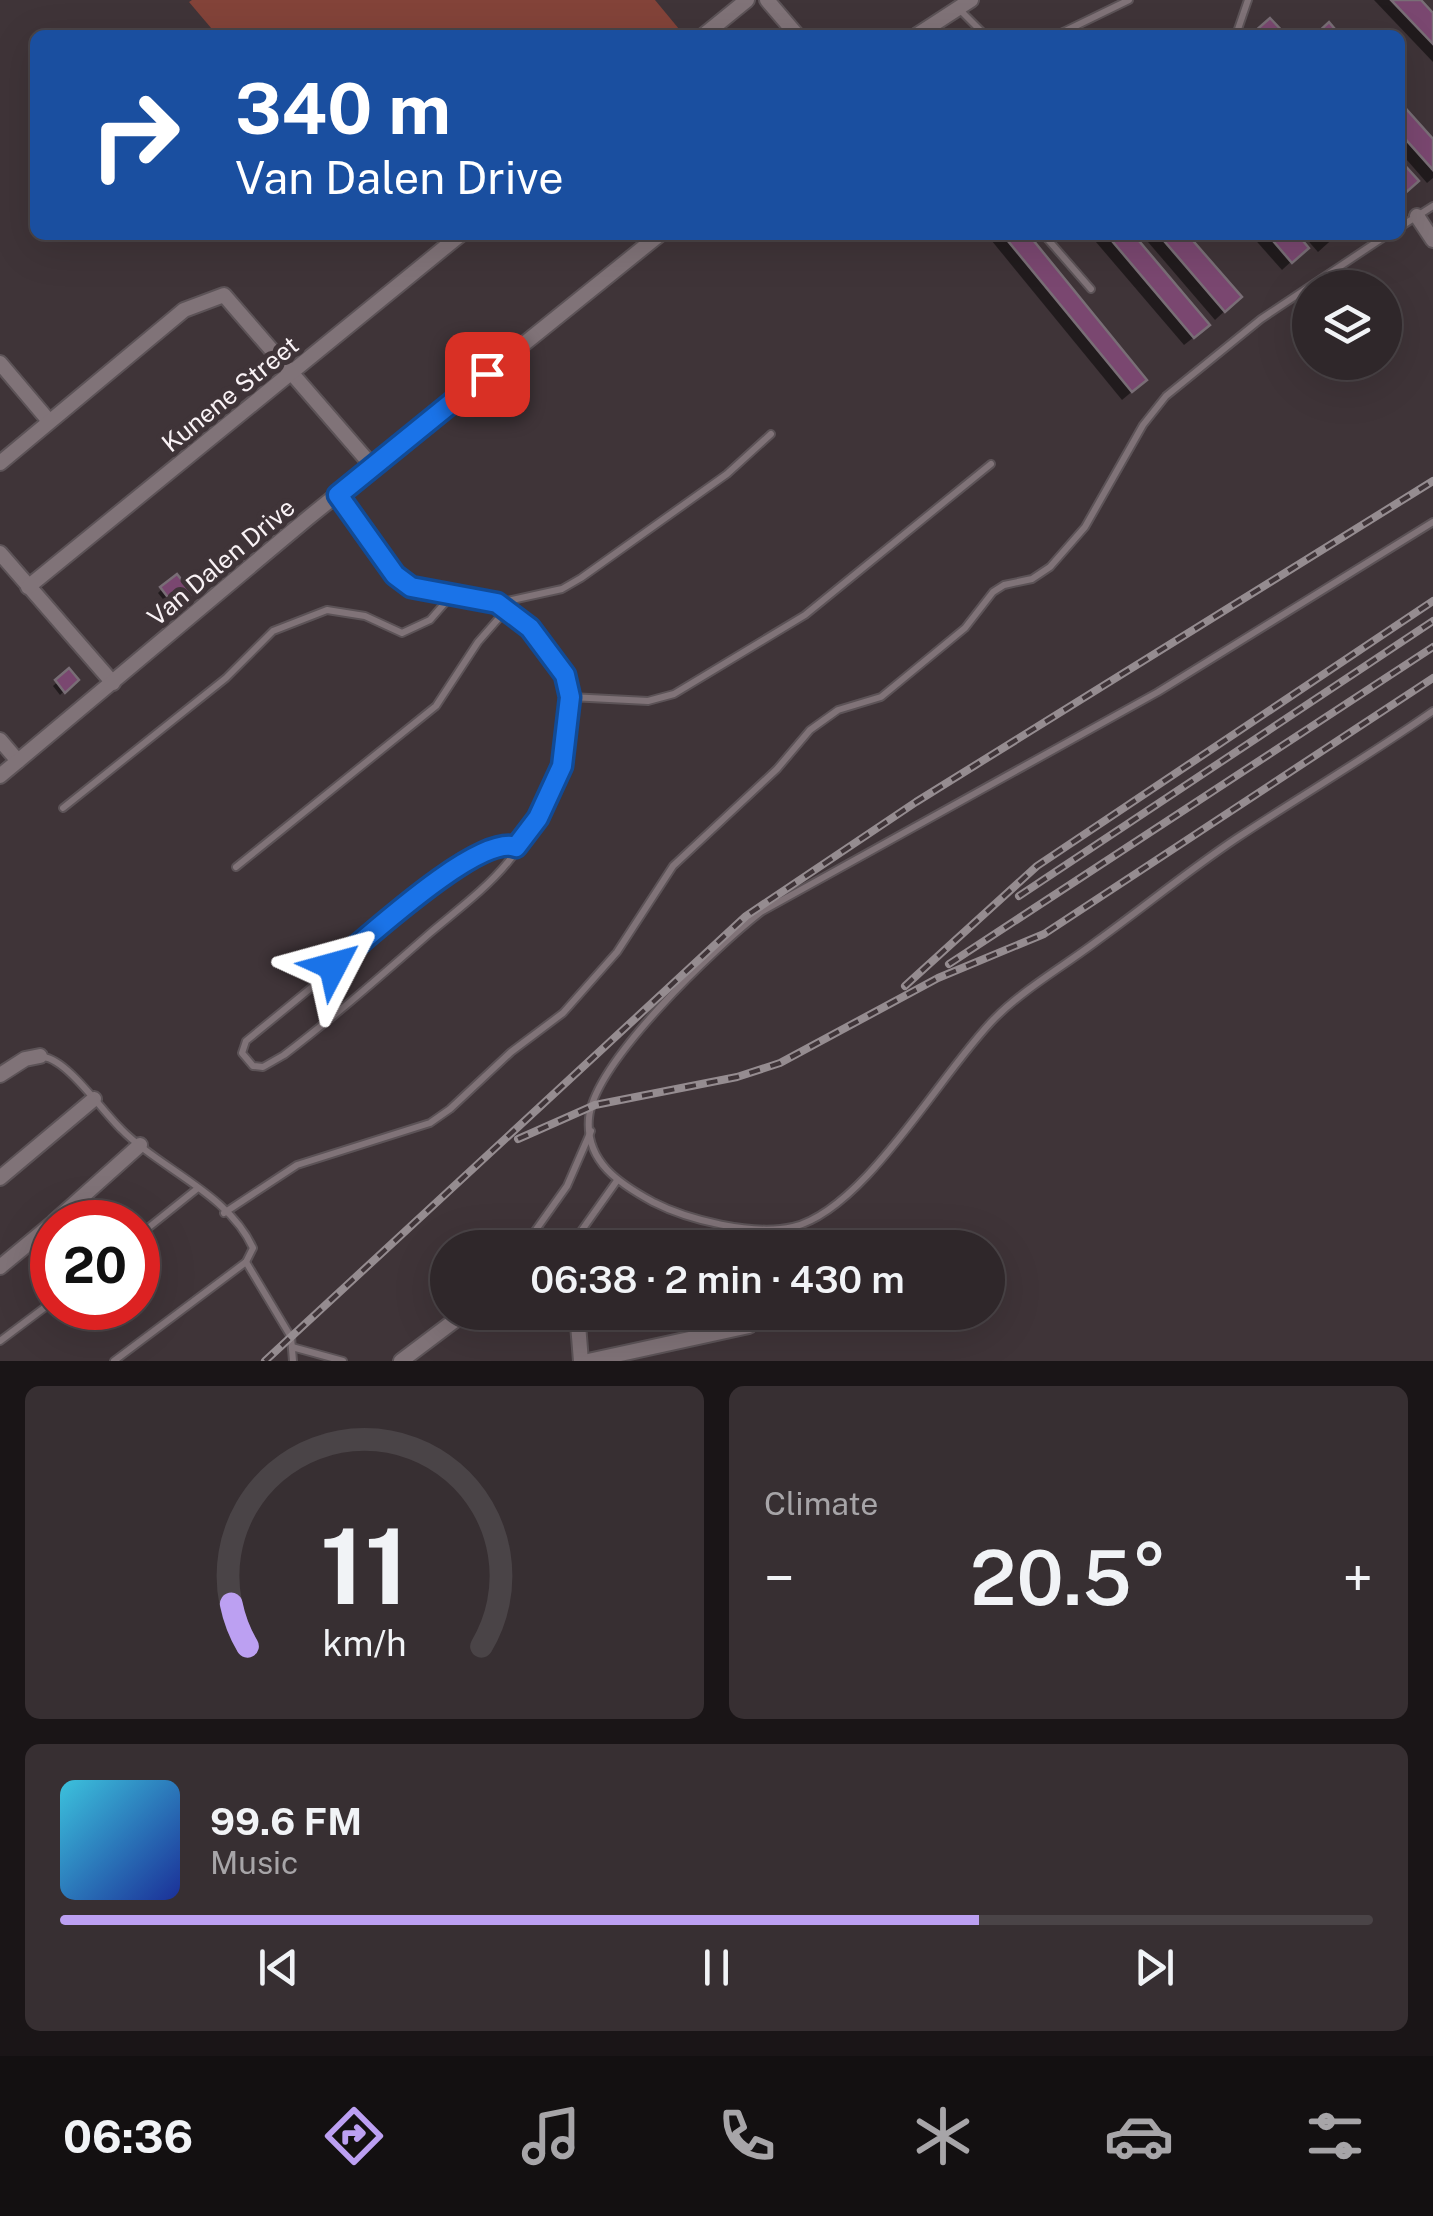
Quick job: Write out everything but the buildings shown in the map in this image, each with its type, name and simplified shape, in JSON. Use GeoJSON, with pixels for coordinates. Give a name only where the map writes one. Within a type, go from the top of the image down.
{"type":"FeatureCollection","features":[{"type":"Feature","properties":{"kind":"street"},"geometry":{"type":"LineString","coordinates":[[710,30],[747,0]]}},
{"type":"Feature","properties":{"kind":"street"},"geometry":{"type":"LineString","coordinates":[[767,0],[793,30]]}},
{"type":"Feature","properties":{"kind":"street"},"geometry":{"type":"LineString","coordinates":[[925,30],[965,4]]}},
{"type":"Feature","properties":{"kind":"street"},"geometry":{"type":"LineString","coordinates":[[1417,216],[1433,240]]}},
{"type":"Feature","properties":{"kind":"street","name":"Kunene Street"},"geometry":{"type":"LineString","coordinates":[[28,587],[454,240]]}},
{"type":"Feature","properties":{"kind":"street","name":"Van Dalen Drive"},"geometry":{"type":"LineString","coordinates":[[0,776],[653,240]]}},
{"type":"Feature","properties":{"kind":"street"},"geometry":{"type":"LineString","coordinates":[[0,463],[184,310],[224,295],[373,467]]}},
{"type":"Feature","properties":{"kind":"street"},"geometry":{"type":"LineString","coordinates":[[0,363],[49,421]]}},
{"type":"Feature","properties":{"kind":"street"},"geometry":{"type":"LineString","coordinates":[[0,553],[112,683]]}},
{"type":"Feature","properties":{"kind":"street"},"geometry":{"type":"LineString","coordinates":[[0,740],[18,761]]}},
{"type":"Feature","properties":{"kind":"street"},"geometry":{"type":"LineString","coordinates":[[0,1075],[40,1056]]}},
{"type":"Feature","properties":{"kind":"street"},"geometry":{"type":"LineString","coordinates":[[0,1178],[94,1099]]}},
{"type":"Feature","properties":{"kind":"street"},"geometry":{"type":"LineString","coordinates":[[79,1200],[140,1145]]}},
{"type":"Feature","properties":{"kind":"street"},"geometry":{"type":"LineString","coordinates":[[0,1267],[30,1242]]}},
{"type":"Feature","properties":{"kind":"street"},"geometry":{"type":"LineString","coordinates":[[401,1361],[442,1330]]}},
{"type":"Feature","properties":{"kind":"street"},"geometry":{"type":"LineString","coordinates":[[580,1330],[584,1361],[729,1330]]}},
{"type":"Feature","properties":{"kind":"lane"},"geometry":{"type":"LineString","coordinates":[[1067,30],[1129,0]]}},
{"type":"Feature","properties":{"kind":"lane"},"geometry":{"type":"LineString","coordinates":[[1238,30],[1248,0]]}},
{"type":"Feature","properties":{"kind":"lane"},"geometry":{"type":"LineString","coordinates":[[965,4],[983,30]]}},
{"type":"Feature","properties":{"kind":"lane"},"geometry":{"type":"LineString","coordinates":[[1405,224],[1433,206]]}},
{"type":"Feature","properties":{"kind":"lane"},"geometry":{"type":"LineString","coordinates":[[1048,240],[1090,289]]}},
{"type":"Feature","properties":{"kind":"lane"},"geometry":{"type":"LineString","coordinates":[[224,1212],[308,1160],[430,1122],[540,1033],[617,952],[673,866],[777,769],[810,730],[838,710],[881,697],[964,628],[993,592],[1004,585],[1032,580],[1050,567],[1085,528],[1143,425],[1166,396],[1261,318],[1379,240]]}},
{"type":"Feature","properties":{"kind":"lane"},"geometry":{"type":"LineString","coordinates":[[338,495],[395,575],[411,587],[497,603],[562,588],[581,578],[726,474],[771,434]]}},
{"type":"Feature","properties":{"kind":"lane"},"geometry":{"type":"LineString","coordinates":[[570,697],[648,701],[674,694],[805,615],[990,464]]}},
{"type":"Feature","properties":{"kind":"lane"},"geometry":{"type":"LineString","coordinates":[[1433,522],[1158,692],[761,912],[719,945],[629,1046],[600,1089],[589,1118],[596,1155],[616,1182],[662,1206],[758,1228],[794,1227],[829,1208],[864,1180],[954,1064],[997,1016],[1233,840],[1433,711]]}},
{"type":"Feature","properties":{"kind":"lane"},"geometry":{"type":"LineString","coordinates":[[63,808],[226,678],[273,631],[326,610],[365,616],[402,633],[430,620],[452,595]]}},
{"type":"Feature","properties":{"kind":"lane"},"geometry":{"type":"LineString","coordinates":[[497,603],[530,628],[565,675],[570,697],[562,766],[538,818],[496,876],[315,1032],[263,1068],[246,1060],[242,1054],[246,1042],[391,918],[488,848],[516,847]]}},
{"type":"Feature","properties":{"kind":"lane"},"geometry":{"type":"LineString","coordinates":[[236,867],[436,706],[468,655],[506,610]]}},
{"type":"Feature","properties":{"kind":"lane"},"geometry":{"type":"LineString","coordinates":[[40,1056],[60,1063],[140,1145],[224,1212],[252,1248],[246,1262],[114,1361]]}},
{"type":"Feature","properties":{"kind":"lane"},"geometry":{"type":"LineString","coordinates":[[535,1230],[566,1186],[591,1130]]}},
{"type":"Feature","properties":{"kind":"lane"},"geometry":{"type":"LineString","coordinates":[[587,1230],[616,1182]]}},
{"type":"Feature","properties":{"kind":"lane"},"geometry":{"type":"LineString","coordinates":[[160,1218],[198,1188]]}},
{"type":"Feature","properties":{"kind":"lane"},"geometry":{"type":"LineString","coordinates":[[246,1262],[291,1337],[293,1361]]}},
{"type":"Feature","properties":{"kind":"lane"},"geometry":{"type":"LineString","coordinates":[[0,1341],[30,1318]]}},
{"type":"Feature","properties":{"kind":"lane"},"geometry":{"type":"LineString","coordinates":[[292,1347],[343,1361]]}},
{"type":"Feature","properties":{"kind":"shaded area"},"geometry":{"type":"Polygon","coordinates":[[[655,0],[680,30],[213,30],[189,2],[655,0]]]}},
{"type":"Feature","properties":{"kind":"railway"},"geometry":{"type":"LineString","coordinates":[[265,1361],[746,916],[916,802],[1433,481]]}},
{"type":"Feature","properties":{"kind":"railway"},"geometry":{"type":"LineString","coordinates":[[905,986],[1037,866],[1433,601]]}},
{"type":"Feature","properties":{"kind":"railway"},"geometry":{"type":"LineString","coordinates":[[1019,896],[1433,621]]}},
{"type":"Feature","properties":{"kind":"railway"},"geometry":{"type":"LineString","coordinates":[[949,964],[1433,647]]}},
{"type":"Feature","properties":{"kind":"railway"},"geometry":{"type":"LineString","coordinates":[[518,1139],[595,1105],[737,1077],[780,1063],[938,978],[1044,934],[1433,678]]}},
{"type":"Feature","properties":{"kind":"route"},"geometry":{"type":"LineString","coordinates":[[333,966],[464,863],[488,848],[503,844],[516,847],[538,818],[567,747],[570,697],[565,675],[530,628],[497,603],[411,587],[382,561],[338,495],[487,374]]}}]}
